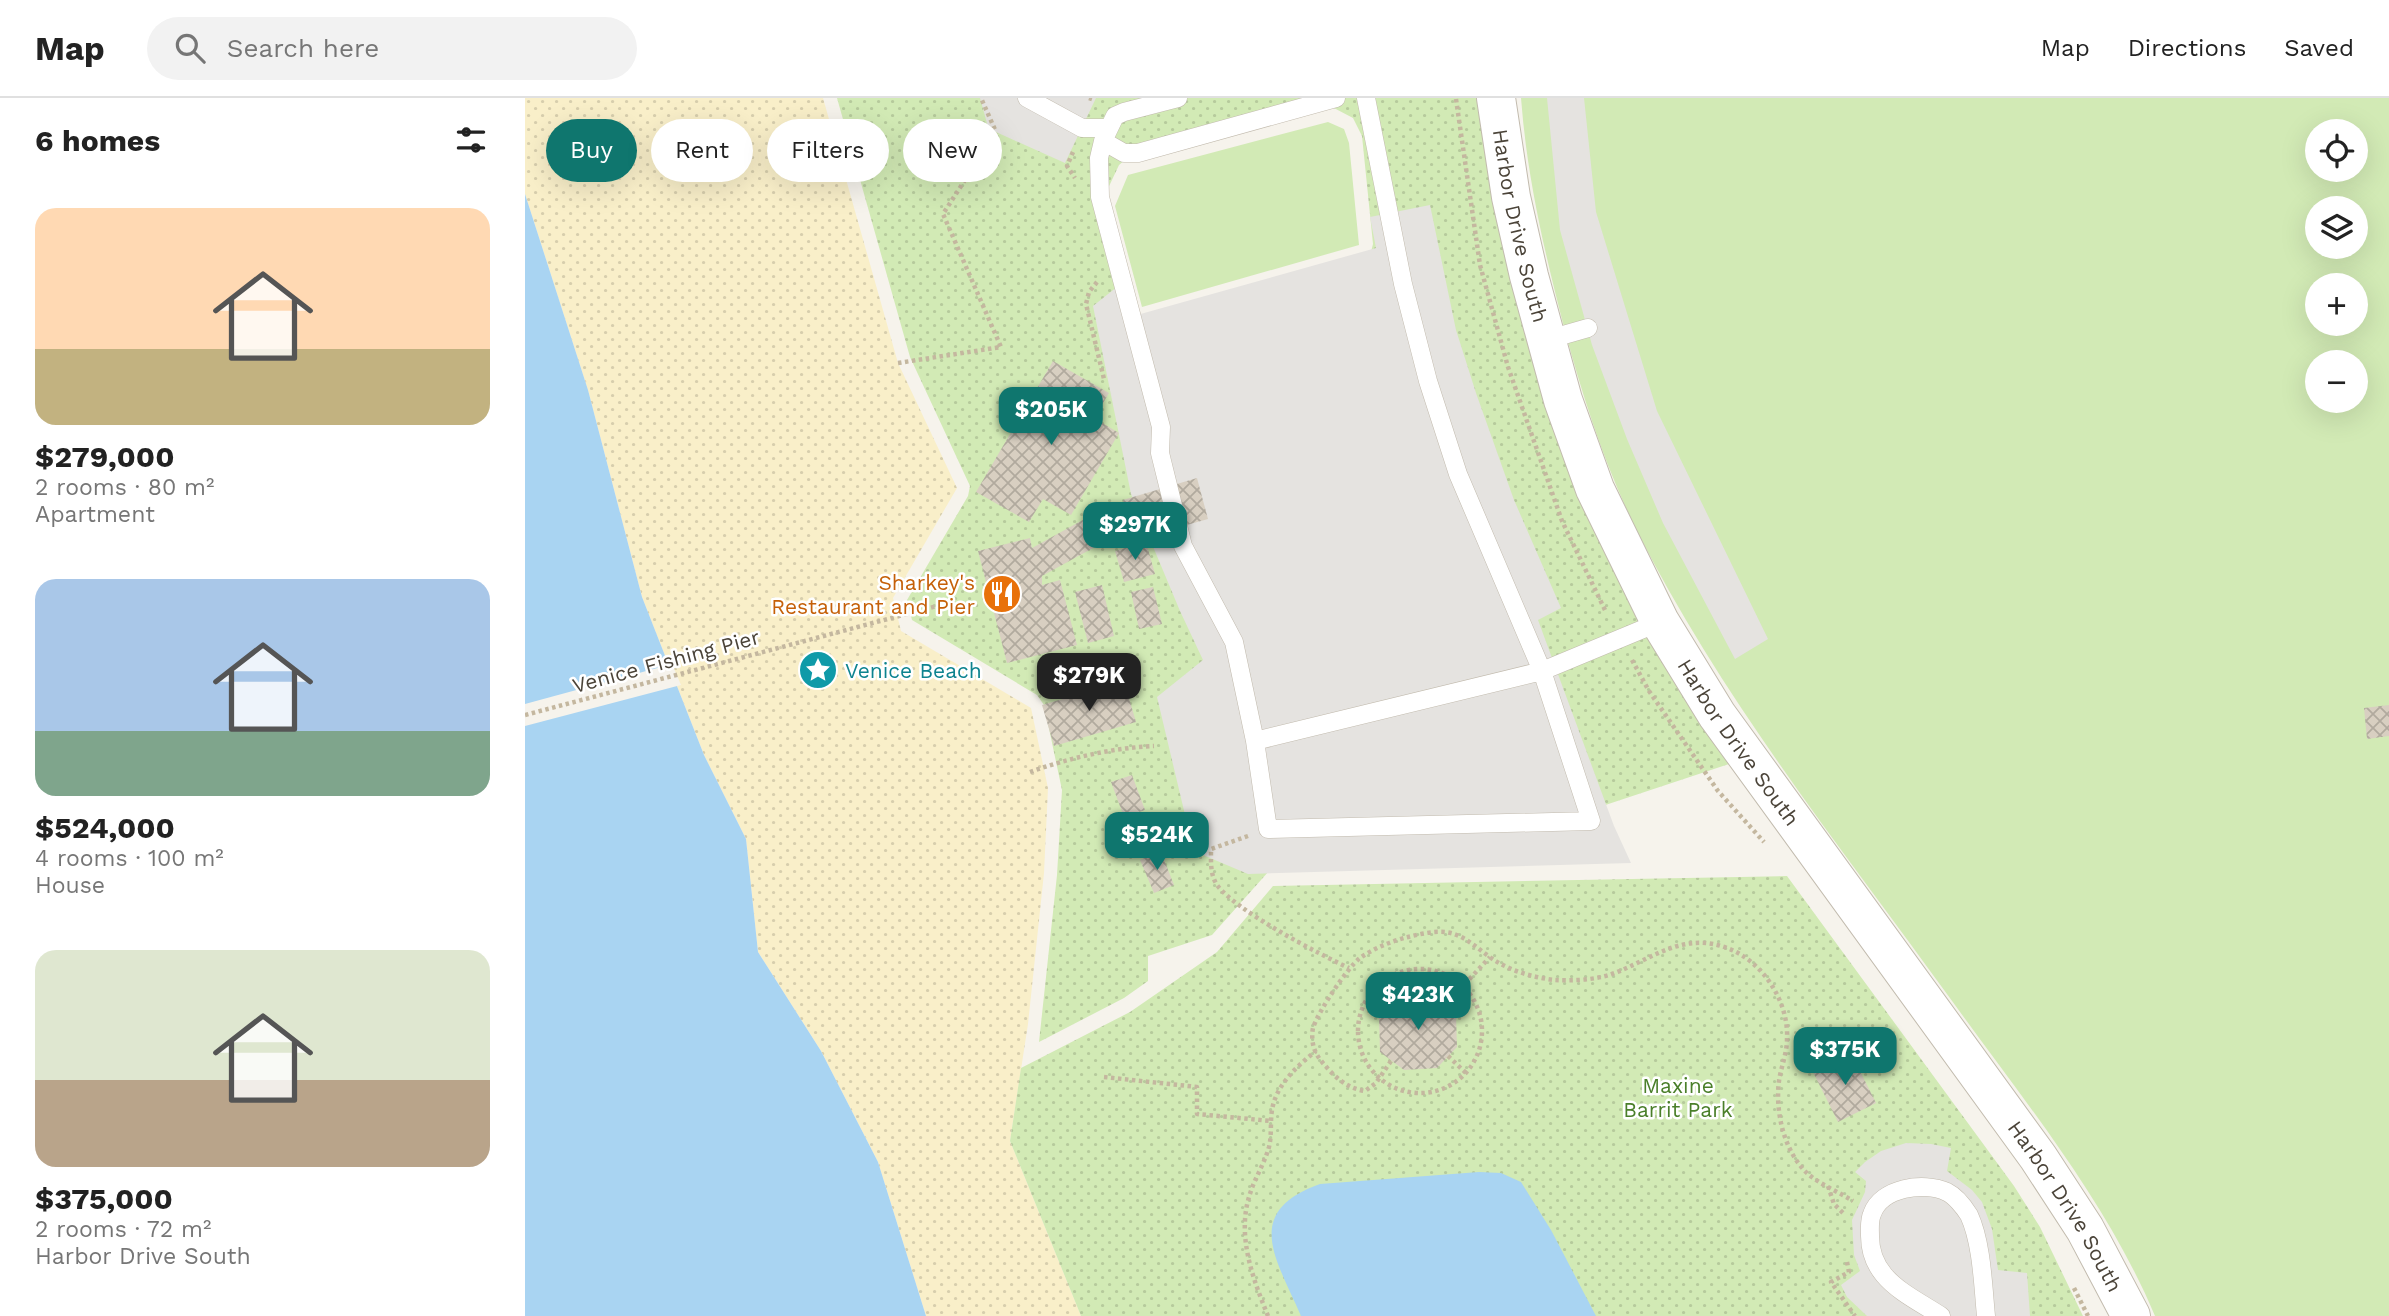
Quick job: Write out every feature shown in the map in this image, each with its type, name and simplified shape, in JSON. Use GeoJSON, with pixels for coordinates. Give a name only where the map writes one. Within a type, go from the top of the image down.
{"type":"FeatureCollection","features":[{"type":"Feature","properties":{"kind":"street","name":"Harbor Drive South"},"geometry":{"type":"LineString","coordinates":[[1496,98],[1511,197],[1563,400],[1595,489],[1660,622],[1717,715],[2038,1157],[2085,1229],[2131,1316]]}},
{"type":"Feature","properties":{"kind":"lane"},"geometry":{"type":"LineString","coordinates":[[1027,98],[1082,128],[1109,128],[1124,112],[1178,98]]}},
{"type":"Feature","properties":{"kind":"lane"},"geometry":{"type":"LineString","coordinates":[[1117,98],[1099,158],[1100,197],[1161,427],[1160,453],[1183,546],[1234,642],[1255,741],[1268,829],[1591,821],[1542,671],[1458,474],[1428,381],[1403,284],[1366,98]]}},
{"type":"Feature","properties":{"kind":"lane"},"geometry":{"type":"LineString","coordinates":[[1109,128],[1123,153],[1138,153],[1336,98]]}},
{"type":"Feature","properties":{"kind":"lane"},"geometry":{"type":"LineString","coordinates":[[1546,340],[1588,328]]}},
{"type":"Feature","properties":{"kind":"lane"},"geometry":{"type":"LineString","coordinates":[[1255,741],[1542,671],[1660,622]]}},
{"type":"Feature","properties":{"kind":"lane"},"geometry":{"type":"LineString","coordinates":[[1941,1316],[1884,1276],[1871,1253],[1872,1213],[1883,1200],[1900,1189],[1928,1188],[1947,1192],[1960,1202],[1969,1216],[1978,1247],[1986,1316]]}},
{"type":"Feature","properties":{"kind":"path"},"geometry":{"type":"LineString","coordinates":[[898,363],[1001,347],[943,214],[996,132],[981,98]]}},
{"type":"Feature","properties":{"kind":"path"},"geometry":{"type":"LineString","coordinates":[[1073,152],[1067,166],[1079,181]]}},
{"type":"Feature","properties":{"kind":"path"},"geometry":{"type":"LineString","coordinates":[[1102,275],[1089,292],[1086,304],[1104,379]]}},
{"type":"Feature","properties":{"kind":"path","name":"Venice Fishing Pier"},"geometry":{"type":"LineString","coordinates":[[525,715],[937,606]]}},
{"type":"Feature","properties":{"kind":"path"},"geometry":{"type":"LineString","coordinates":[[1030,772],[1051,764],[1129,747],[1154,746]]}},
{"type":"Feature","properties":{"kind":"path"},"geometry":{"type":"LineString","coordinates":[[1268,829],[1211,849],[1211,872],[1218,886],[1237,904],[1295,940],[1349,968]]}},
{"type":"Feature","properties":{"kind":"path"},"geometry":{"type":"LineString","coordinates":[[1391,1060],[1379,1078],[1365,1091],[1355,1089],[1333,1075],[1318,1058],[1313,1029],[1349,968],[1387,944],[1435,932],[1448,932],[1466,939],[1490,957],[1519,972],[1554,980],[1611,975],[1661,950],[1681,944],[1727,947],[1748,959],[1770,983],[1781,1003],[1787,1038],[1778,1085],[1781,1127],[1789,1147],[1807,1173],[1872,1213]]}},
{"type":"Feature","properties":{"kind":"path"},"geometry":{"type":"LineString","coordinates":[[1443,1003],[1490,957]]}},
{"type":"Feature","properties":{"kind":"path"},"geometry":{"type":"LineString","coordinates":[[1418,969],[1434,970],[1450,976],[1463,986],[1480,1013],[1482,1029],[1475,1060],[1466,1073],[1440,1090],[1424,1093],[1401,1089],[1379,1078],[1361,1051],[1357,1035],[1364,1003],[1373,989],[1394,975],[1418,969]]}},
{"type":"Feature","properties":{"kind":"path"},"geometry":{"type":"LineString","coordinates":[[1373,989],[1392,1004]]}},
{"type":"Feature","properties":{"kind":"path"},"geometry":{"type":"LineString","coordinates":[[1268,1316],[1249,1261],[1244,1224],[1249,1194],[1266,1158],[1277,1093],[1302,1062],[1316,1051]]}},
{"type":"Feature","properties":{"kind":"path"},"geometry":{"type":"LineString","coordinates":[[1448,1056],[1466,1073]]}},
{"type":"Feature","properties":{"kind":"path"},"geometry":{"type":"LineString","coordinates":[[1104,1077],[1197,1087],[1197,1114],[1271,1121]]}},
{"type":"Feature","properties":{"kind":"path"},"geometry":{"type":"LineString","coordinates":[[1828,1186],[1833,1204],[1845,1213],[1846,1224]]}},
{"type":"Feature","properties":{"kind":"path"},"geometry":{"type":"LineString","coordinates":[[1847,1260],[1849,1272],[1831,1282],[1855,1316]]}},
{"type":"Feature","properties":{"kind":"green space"},"geometry":{"type":"Polygon","coordinates":[[[837,98],[1481,98],[1514,281],[1732,763],[1415,868],[1269,871],[1212,935],[1148,956],[1148,981],[1124,998],[1039,1042],[1057,875],[1062,790],[1044,705],[1037,695],[912,620],[907,600],[968,496],[970,486],[910,357],[861,182],[889,182],[889,119],[843,119],[837,98]],[[1332,107],[1125,160],[1119,165],[1103,199],[1133,319],[1371,252],[1373,244],[1362,136],[1353,118],[1332,107]]]}},
{"type":"Feature","properties":{"kind":"green space"},"geometry":{"type":"Polygon","coordinates":[[[1521,98],[2389,98],[2389,1316],[2155,1316],[2114,1234],[2064,1155],[1786,773],[1706,654],[1670,592],[1625,505],[1587,406],[1551,273],[1528,157],[1521,98]]]}},
{"type":"Feature","properties":{"kind":"green space"},"geometry":{"type":"Polygon","coordinates":[[[1328,122],[1344,129],[1349,143],[1359,245],[1142,307],[1115,206],[1128,175],[1328,122]]]}},
{"type":"Feature","properties":{"kind":"green space","name":"Maxine Barrit Park"},"geometry":{"type":"Polygon","coordinates":[[[1787,876],[2014,1186],[2040,1227],[2083,1316],[1081,1316],[1010,1141],[1021,1068],[1130,1012],[1217,952],[1273,886],[1787,876]]]}},
{"type":"Feature","properties":{"kind":"sand","name":"Venice Beach"},"geometry":{"type":"Polygon","coordinates":[[[525,98],[823,98],[829,119],[767,119],[767,182],[847,182],[898,363],[957,488],[893,598],[901,631],[1031,708],[1048,788],[1044,873],[1028,1024],[1010,1141],[1081,1316],[926,1316],[878,1162],[821,1051],[758,952],[746,839],[704,755],[642,597],[588,390],[525,194],[525,98]]]}},
{"type":"Feature","properties":{"kind":"shaded area"},"geometry":{"type":"Polygon","coordinates":[[[980,98],[1096,98],[1065,163],[1002,135],[1002,119],[986,119],[980,98]]]}},
{"type":"Feature","properties":{"kind":"shaded area"},"geometry":{"type":"Polygon","coordinates":[[[1547,98],[1584,98],[1596,212],[1657,411],[1768,639],[1735,659],[1663,523],[1627,439],[1592,345],[1560,230],[1547,98]]]}},
{"type":"Feature","properties":{"kind":"shaded area"},"geometry":{"type":"Polygon","coordinates":[[[1430,205],[1456,330],[1476,393],[1514,500],[1561,608],[1538,620],[1614,826],[1631,863],[1248,874],[1196,852],[1186,819],[1157,697],[1203,660],[1131,494],[1093,306],[1127,279],[1137,315],[1376,248],[1370,217],[1430,205]]]}},
{"type":"Feature","properties":{"kind":"shaded area"},"geometry":{"type":"Polygon","coordinates":[[[1906,1143],[1951,1148],[1947,1171],[1972,1190],[1982,1202],[1992,1229],[1998,1270],[2027,1273],[2030,1316],[1867,1316],[1847,1297],[1841,1285],[1860,1271],[1854,1255],[1852,1220],[1865,1192],[1866,1181],[1855,1172],[1881,1151],[1906,1143]]]}},
{"type":"Feature","properties":{"kind":"water"},"geometry":{"type":"Polygon","coordinates":[[[525,194],[588,390],[642,597],[704,755],[746,839],[758,952],[821,1051],[878,1162],[926,1316],[525,1316],[525,194]]]}},
{"type":"Feature","properties":{"kind":"water"},"geometry":{"type":"Polygon","coordinates":[[[1479,1172],[1501,1173],[1521,1182],[1551,1230],[1596,1316],[1301,1316],[1283,1276],[1272,1240],[1273,1223],[1280,1209],[1296,1195],[1320,1184],[1479,1172]]]}},
{"type":"Feature","properties":{"kind":"pier"},"geometry":{"type":"Polygon","coordinates":[[[672,664],[681,685],[525,726],[525,704],[672,664]]]}},
{"type":"Feature","properties":{"kind":"building"},"geometry":{"type":"Polygon","coordinates":[[[1053,361],[1109,393],[1094,418],[1119,433],[1071,515],[1043,499],[1029,522],[976,492],[1053,361]]]}},
{"type":"Feature","properties":{"kind":"building"},"geometry":{"type":"Polygon","coordinates":[[[1197,478],[1208,519],[1134,540],[1123,500],[1197,478]]]}},
{"type":"Feature","properties":{"kind":"building"},"geometry":{"type":"Polygon","coordinates":[[[1090,516],[1104,542],[1042,576],[1042,585],[1060,580],[1077,645],[1007,663],[978,551],[1030,538],[1032,548],[1090,516]]]}},
{"type":"Feature","properties":{"kind":"building"},"geometry":{"type":"Polygon","coordinates":[[[1146,542],[1155,574],[1124,582],[1115,551],[1146,542]]]}},
{"type":"Feature","properties":{"kind":"building"},"geometry":{"type":"Polygon","coordinates":[[[1102,585],[1114,636],[1088,643],[1075,592],[1102,585]]]}},
{"type":"Feature","properties":{"kind":"building"},"geometry":{"type":"Polygon","coordinates":[[[1153,587],[1162,624],[1139,629],[1131,592],[1153,587]]]}},
{"type":"Feature","properties":{"kind":"building"},"geometry":{"type":"Polygon","coordinates":[[[1124,681],[1136,722],[1054,746],[1042,705],[1124,681]]]}},
{"type":"Feature","properties":{"kind":"building"},"geometry":{"type":"Polygon","coordinates":[[[2389,705],[2389,736],[2367,739],[2364,708],[2389,705]]]}},
{"type":"Feature","properties":{"kind":"building"},"geometry":{"type":"Polygon","coordinates":[[[1132,775],[1145,810],[1124,817],[1111,782],[1132,775]]]}},
{"type":"Feature","properties":{"kind":"building"},"geometry":{"type":"Polygon","coordinates":[[[1161,852],[1174,885],[1154,893],[1140,860],[1161,852]]]}},
{"type":"Feature","properties":{"kind":"building"},"geometry":{"type":"Polygon","coordinates":[[[1432,993],[1456,1014],[1457,1047],[1437,1068],[1404,1070],[1380,1052],[1379,1018],[1401,995],[1432,993]]]}},
{"type":"Feature","properties":{"kind":"building"},"geometry":{"type":"Polygon","coordinates":[[[1851,1053],[1876,1103],[1838,1122],[1813,1072],[1851,1053]]]}},
{"type":"Feature","properties":{"kind":"place","name":"Sharkey's Restaurant and Pier"},"geometry":{"type":"Point","coordinates":[1002,594]}},
{"type":"Feature","properties":{"kind":"place","name":"Venice Beach"},"geometry":{"type":"Point","coordinates":[818,670]}}]}
